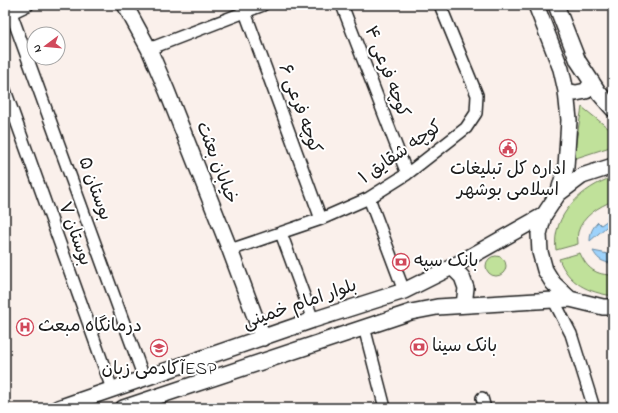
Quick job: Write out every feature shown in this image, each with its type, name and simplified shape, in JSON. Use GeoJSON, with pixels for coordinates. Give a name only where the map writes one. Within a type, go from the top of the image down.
{"type":"FeatureCollection","features":[{"type":"Feature","properties":{"kind":"street"},"geometry":{"type":"LineString","coordinates":[[8,14],[28,5]]}},
{"type":"Feature","properties":{"kind":"street","name":"خیابان بعثت"},"geometry":{"type":"LineString","coordinates":[[125,5],[149,49],[167,91],[263,338]]}},
{"type":"Feature","properties":{"kind":"street"},"geometry":{"type":"LineString","coordinates":[[149,49],[243,8],[262,5]]}},
{"type":"Feature","properties":{"kind":"street","name":"کوچه فرعی ۴"},"geometry":{"type":"LineString","coordinates":[[342,5],[407,174]]}},
{"type":"Feature","properties":{"kind":"street","name":"کوچه شقایق ۱"},"geometry":{"type":"LineString","coordinates":[[230,250],[321,219],[369,198],[407,174],[466,128],[476,113],[477,95],[440,5]]}},
{"type":"Feature","properties":{"kind":"street"},"geometry":{"type":"LineString","coordinates":[[536,5],[561,69],[566,91],[569,120],[566,167],[558,194],[544,215],[539,234],[540,252],[545,270],[553,283],[570,299]]}},
{"type":"Feature","properties":{"kind":"street"},"geometry":{"type":"LineString","coordinates":[[556,5],[578,61],[599,92],[613,109]]}},
{"type":"Feature","properties":{"kind":"street","name":"کوچه فرعی ۶"},"geometry":{"type":"LineString","coordinates":[[243,8],[321,219]]}},
{"type":"Feature","properties":{"kind":"street","name":"بوستان ۵"},"geometry":{"type":"LineString","coordinates":[[8,14],[144,378]]}},
{"type":"Feature","properties":{"kind":"street"},"geometry":{"type":"LineString","coordinates":[[566,91],[576,93],[586,90],[592,82]]}},
{"type":"Feature","properties":{"kind":"street","name":"بوستان ۷"},"geometry":{"type":"LineString","coordinates":[[5,90],[112,389]]}},
{"type":"Feature","properties":{"kind":"street"},"geometry":{"type":"LineString","coordinates":[[558,194],[582,176],[613,166]]}},
{"type":"Feature","properties":{"kind":"street"},"geometry":{"type":"LineString","coordinates":[[369,198],[404,291]]}},
{"type":"Feature","properties":{"kind":"street","name":"بلوار امام خمینی"},"geometry":{"type":"LineString","coordinates":[[58,408],[313,320],[404,291],[452,267],[544,215]]}},
{"type":"Feature","properties":{"kind":"street"},"geometry":{"type":"LineString","coordinates":[[281,233],[313,320]]}},
{"type":"Feature","properties":{"kind":"street"},"geometry":{"type":"LineString","coordinates":[[452,267],[462,277],[466,288],[464,305]]}},
{"type":"Feature","properties":{"kind":"street"},"geometry":{"type":"LineString","coordinates":[[553,299],[571,334],[594,408]]}},
{"type":"Feature","properties":{"kind":"street"},"geometry":{"type":"LineString","coordinates":[[123,408],[364,327],[411,312],[437,306],[570,299],[610,310]]}},
{"type":"Feature","properties":{"kind":"street"},"geometry":{"type":"LineString","coordinates":[[364,327],[385,408]]}},
{"type":"Feature","properties":{"kind":"green space"},"geometry":{"type":"Polygon","coordinates":[[[582,107],[613,132],[613,146],[573,159],[582,107]]]}},
{"type":"Feature","properties":{"kind":"green space"},"geometry":{"type":"Polygon","coordinates":[[[613,177],[613,201],[597,209],[587,217],[578,232],[578,244],[556,250],[556,237],[559,225],[571,204],[580,195],[613,177]]]}},
{"type":"Feature","properties":{"kind":"green space"},"geometry":{"type":"Polygon","coordinates":[[[580,253],[589,267],[593,270],[602,274],[613,275],[613,296],[588,289],[574,281],[568,275],[559,259],[580,253]]]}},
{"type":"Feature","properties":{"kind":"green space"},"geometry":{"type":"Polygon","coordinates":[[[496,256],[503,259],[506,266],[503,273],[496,276],[489,273],[486,266],[489,259],[496,256]]]}},
{"type":"Feature","properties":{"kind":"water"},"geometry":{"type":"Polygon","coordinates":[[[613,214],[613,221],[590,241],[590,236],[596,224],[598,222],[601,225],[608,220],[607,217],[613,214]]]}},
{"type":"Feature","properties":{"kind":"water"},"geometry":{"type":"Polygon","coordinates":[[[593,251],[613,255],[613,260],[610,260],[609,263],[603,261],[597,257],[593,251]]]}},
{"type":"Feature","properties":{"kind":"place","name":"اداره کل تبلیغات اسلامی بوشهر"},"geometry":{"type":"Point","coordinates":[508,148]}},
{"type":"Feature","properties":{"kind":"place","name":"بانک سپه"},"geometry":{"type":"Point","coordinates":[401,262]}},
{"type":"Feature","properties":{"kind":"place","name":"درمانگاه مبعث"},"geometry":{"type":"Point","coordinates":[25,327]}},
{"type":"Feature","properties":{"kind":"place","name":"بانک سینا"},"geometry":{"type":"Point","coordinates":[419,347]}},
{"type":"Feature","properties":{"kind":"place","name":"آکادمی زبانESP"},"geometry":{"type":"Point","coordinates":[159,348]}}]}
